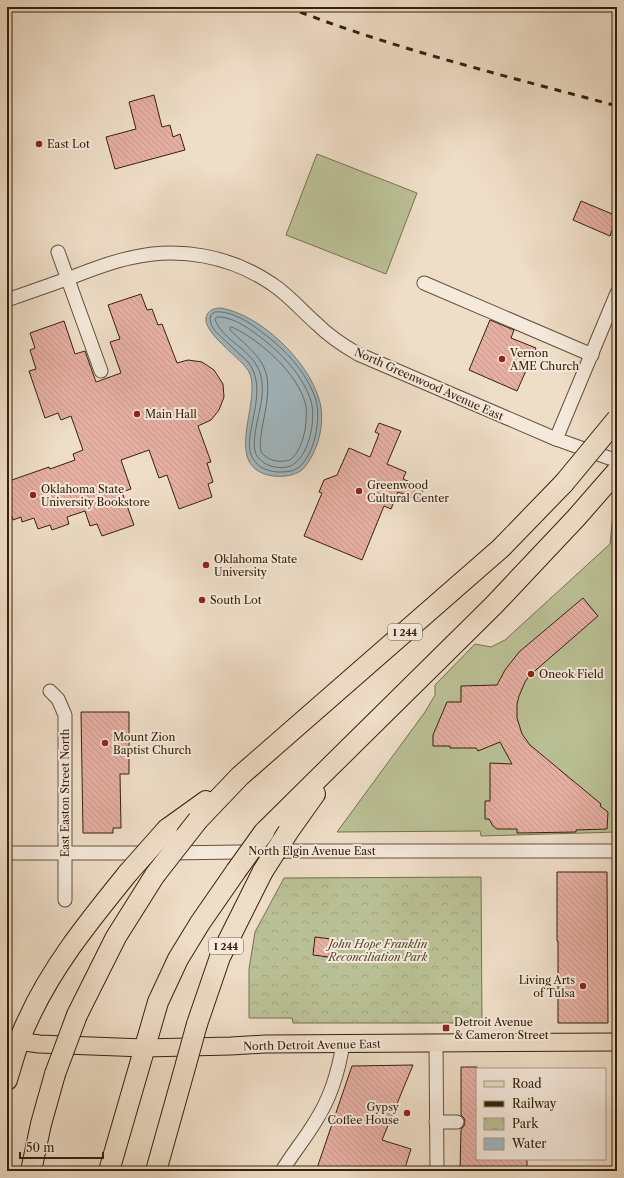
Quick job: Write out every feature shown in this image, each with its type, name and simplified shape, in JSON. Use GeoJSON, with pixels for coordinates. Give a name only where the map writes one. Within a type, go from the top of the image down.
{"type":"FeatureCollection","features":[{"type":"Feature","properties":{"kind":"highway","name":"I 244"},"geometry":{"type":"LineString","coordinates":[[31,1171],[41,1124],[55,1074],[76,1015],[116,938],[155,875],[198,820],[240,776],[467,578],[517,532],[564,483],[617,419]]}},
{"type":"Feature","properties":{"kind":"highway","name":"I 244"},"geometry":{"type":"LineString","coordinates":[[156,1171],[197,1024],[220,957],[263,871],[288,832],[325,781],[354,747],[409,688],[494,605],[617,471]]}},
{"type":"Feature","properties":{"kind":"highway"},"geometry":{"type":"LineString","coordinates":[[110,1171],[158,1002],[178,959],[200,923],[264,832],[409,688]]}},
{"type":"Feature","properties":{"kind":"highway"},"geometry":{"type":"LineString","coordinates":[[7,1080],[13,1041],[67,950],[128,873],[167,829],[240,776]]}},
{"type":"Feature","properties":{"kind":"main road","name":"North Detroit Avenue East"},"geometry":{"type":"LineString","coordinates":[[13,1041],[39,1044],[144,1048],[343,1043],[617,1042]]}},
{"type":"Feature","properties":{"kind":"street"},"geometry":{"type":"LineString","coordinates":[[58,252],[101,371]]}},
{"type":"Feature","properties":{"kind":"street","name":"North Greenwood Avenue East"},"geometry":{"type":"LineString","coordinates":[[7,300],[119,261],[153,254],[185,253],[226,261],[246,269],[271,283],[285,294],[322,330],[358,354],[556,439],[617,460]]}},
{"type":"Feature","properties":{"kind":"street"},"geometry":{"type":"LineString","coordinates":[[424,283],[592,355]]}},
{"type":"Feature","properties":{"kind":"street"},"geometry":{"type":"LineString","coordinates":[[556,439],[617,293]]}},
{"type":"Feature","properties":{"kind":"street","name":"East Easton Street North"},"geometry":{"type":"LineString","coordinates":[[50,691],[58,699],[64,715],[66,852],[65,900]]}},
{"type":"Feature","properties":{"kind":"street","name":"North Elgin Avenue East"},"geometry":{"type":"LineString","coordinates":[[7,853],[66,852],[130,854],[294,851],[617,851]]}},
{"type":"Feature","properties":{"kind":"street"},"geometry":{"type":"LineString","coordinates":[[282,1171],[326,1103],[341,1061],[343,1043]]}},
{"type":"Feature","properties":{"kind":"street"},"geometry":{"type":"LineString","coordinates":[[436,1043],[437,1171]]}},
{"type":"Feature","properties":{"kind":"street"},"geometry":{"type":"LineString","coordinates":[[436,1122],[457,1122]]}},
{"type":"Feature","properties":{"kind":"green space"},"geometry":{"type":"Polygon","coordinates":[[[317,154],[417,193],[386,274],[286,235],[317,154]]]}},
{"type":"Feature","properties":{"kind":"green space","name":"Oneok Field"},"geometry":{"type":"Polygon","coordinates":[[[613,514],[617,514],[617,832],[481,836],[480,831],[337,832],[425,712],[435,695],[435,685],[475,644],[491,647],[505,640],[610,544],[613,514]]]}},
{"type":"Feature","properties":{"kind":"green space","name":"John Hope Franklin Reconciliation Park"},"geometry":{"type":"Polygon","coordinates":[[[481,877],[482,1023],[293,1023],[292,1018],[249,1018],[249,969],[255,932],[284,878],[481,877]]]}},
{"type":"Feature","properties":{"kind":"water"},"geometry":{"type":"Polygon","coordinates":[[[221,308],[236,312],[267,330],[294,355],[313,384],[321,408],[322,418],[320,433],[316,447],[310,459],[305,467],[296,474],[273,476],[258,471],[249,461],[246,448],[246,434],[252,387],[250,374],[240,361],[214,336],[208,328],[206,320],[208,313],[215,309],[221,308]]]}},
{"type":"Feature","properties":{"kind":"building"},"geometry":{"type":"Polygon","coordinates":[[[154,95],[162,127],[170,125],[173,137],[180,134],[185,150],[115,169],[106,137],[136,129],[129,102],[154,95]]]}},
{"type":"Feature","properties":{"kind":"building"},"geometry":{"type":"Polygon","coordinates":[[[581,201],[617,216],[610,236],[573,220],[581,201]]]}},
{"type":"Feature","properties":{"kind":"building","name":"Main Hall"},"geometry":{"type":"Polygon","coordinates":[[[141,294],[147,310],[152,309],[158,325],[162,324],[177,363],[188,360],[202,362],[214,370],[223,384],[224,397],[219,410],[211,420],[198,426],[211,462],[207,463],[213,482],[208,484],[212,497],[179,509],[167,475],[159,478],[149,450],[121,460],[131,489],[122,492],[134,525],[102,536],[97,524],[90,526],[85,511],[67,517],[69,524],[52,530],[50,525],[38,529],[34,518],[22,522],[21,517],[13,520],[7,502],[7,488],[11,486],[9,481],[49,467],[50,469],[75,460],[73,454],[83,450],[71,416],[61,420],[58,413],[45,418],[29,371],[36,369],[30,350],[35,348],[30,333],[64,321],[75,354],[85,351],[96,382],[121,373],[110,342],[120,339],[108,305],[141,294]]]}},
{"type":"Feature","properties":{"kind":"building","name":"Vernon AME Church"},"geometry":{"type":"Polygon","coordinates":[[[490,320],[514,330],[511,338],[536,348],[517,391],[469,370],[490,320]]]}},
{"type":"Feature","properties":{"kind":"building","name":"Greenwood Cultural Center"},"geometry":{"type":"Polygon","coordinates":[[[379,423],[401,431],[387,464],[406,472],[403,479],[424,488],[418,500],[398,492],[391,509],[384,506],[362,560],[304,536],[322,493],[319,492],[324,480],[337,475],[349,448],[370,457],[379,434],[375,432],[379,423]]]}},
{"type":"Feature","properties":{"kind":"building"},"geometry":{"type":"Polygon","coordinates":[[[583,598],[598,616],[529,676],[519,696],[517,704],[517,718],[522,734],[530,745],[601,804],[600,806],[608,812],[607,829],[576,830],[576,832],[517,833],[517,829],[497,829],[493,826],[489,819],[485,819],[485,801],[490,801],[490,763],[512,764],[500,742],[478,751],[476,748],[450,748],[450,746],[433,746],[433,735],[447,702],[461,702],[461,686],[497,685],[505,670],[519,652],[583,598]]]}},
{"type":"Feature","properties":{"kind":"building","name":"Mount Zion Baptist Church"},"geometry":{"type":"Polygon","coordinates":[[[81,712],[129,712],[129,774],[120,774],[121,828],[113,828],[113,833],[83,833],[81,712]]]}},
{"type":"Feature","properties":{"kind":"building"},"geometry":{"type":"Polygon","coordinates":[[[557,872],[607,872],[608,1023],[558,1023],[557,872]]]}},
{"type":"Feature","properties":{"kind":"building"},"geometry":{"type":"Polygon","coordinates":[[[315,937],[331,939],[329,957],[313,955],[315,937]]]}},
{"type":"Feature","properties":{"kind":"building"},"geometry":{"type":"Polygon","coordinates":[[[413,1065],[382,1140],[411,1149],[404,1171],[316,1171],[352,1066],[413,1065]]]}},
{"type":"Feature","properties":{"kind":"building"},"geometry":{"type":"Polygon","coordinates":[[[461,1067],[477,1067],[476,1160],[527,1160],[527,1171],[460,1171],[461,1129],[465,1122],[461,1115],[461,1067]]]}},
{"type":"Feature","properties":{"kind":"railway"},"geometry":{"type":"LineString","coordinates":[[287,7],[409,49],[492,73],[617,106]]}},
{"type":"Feature","properties":{"kind":"place","name":"East Lot"},"geometry":{"type":"Point","coordinates":[39,144]}},
{"type":"Feature","properties":{"kind":"place","name":"Vernon AME Church"},"geometry":{"type":"Point","coordinates":[502,359]}},
{"type":"Feature","properties":{"kind":"place","name":"Main Hall"},"geometry":{"type":"Point","coordinates":[137,414]}},
{"type":"Feature","properties":{"kind":"place","name":"Greenwood Cultural Center"},"geometry":{"type":"Point","coordinates":[359,491]}},
{"type":"Feature","properties":{"kind":"place","name":"Oklahoma State University Bookstore"},"geometry":{"type":"Point","coordinates":[33,495]}},
{"type":"Feature","properties":{"kind":"place","name":"Oklahoma State University"},"geometry":{"type":"Point","coordinates":[206,565]}},
{"type":"Feature","properties":{"kind":"place","name":"South Lot"},"geometry":{"type":"Point","coordinates":[202,600]}},
{"type":"Feature","properties":{"kind":"place","name":"Oneok Field"},"geometry":{"type":"Point","coordinates":[531,674]}},
{"type":"Feature","properties":{"kind":"place","name":"Mount Zion Baptist Church"},"geometry":{"type":"Point","coordinates":[105,743]}},
{"type":"Feature","properties":{"kind":"place","name":"Living Arts of Tulsa"},"geometry":{"type":"Point","coordinates":[583,986]}},
{"type":"Feature","properties":{"kind":"place","name":"Detroit Avenue & Cameron Street"},"geometry":{"type":"Point","coordinates":[446,1028]}},
{"type":"Feature","properties":{"kind":"place","name":"Gypsy Coffee House"},"geometry":{"type":"Point","coordinates":[407,1113]}}]}
